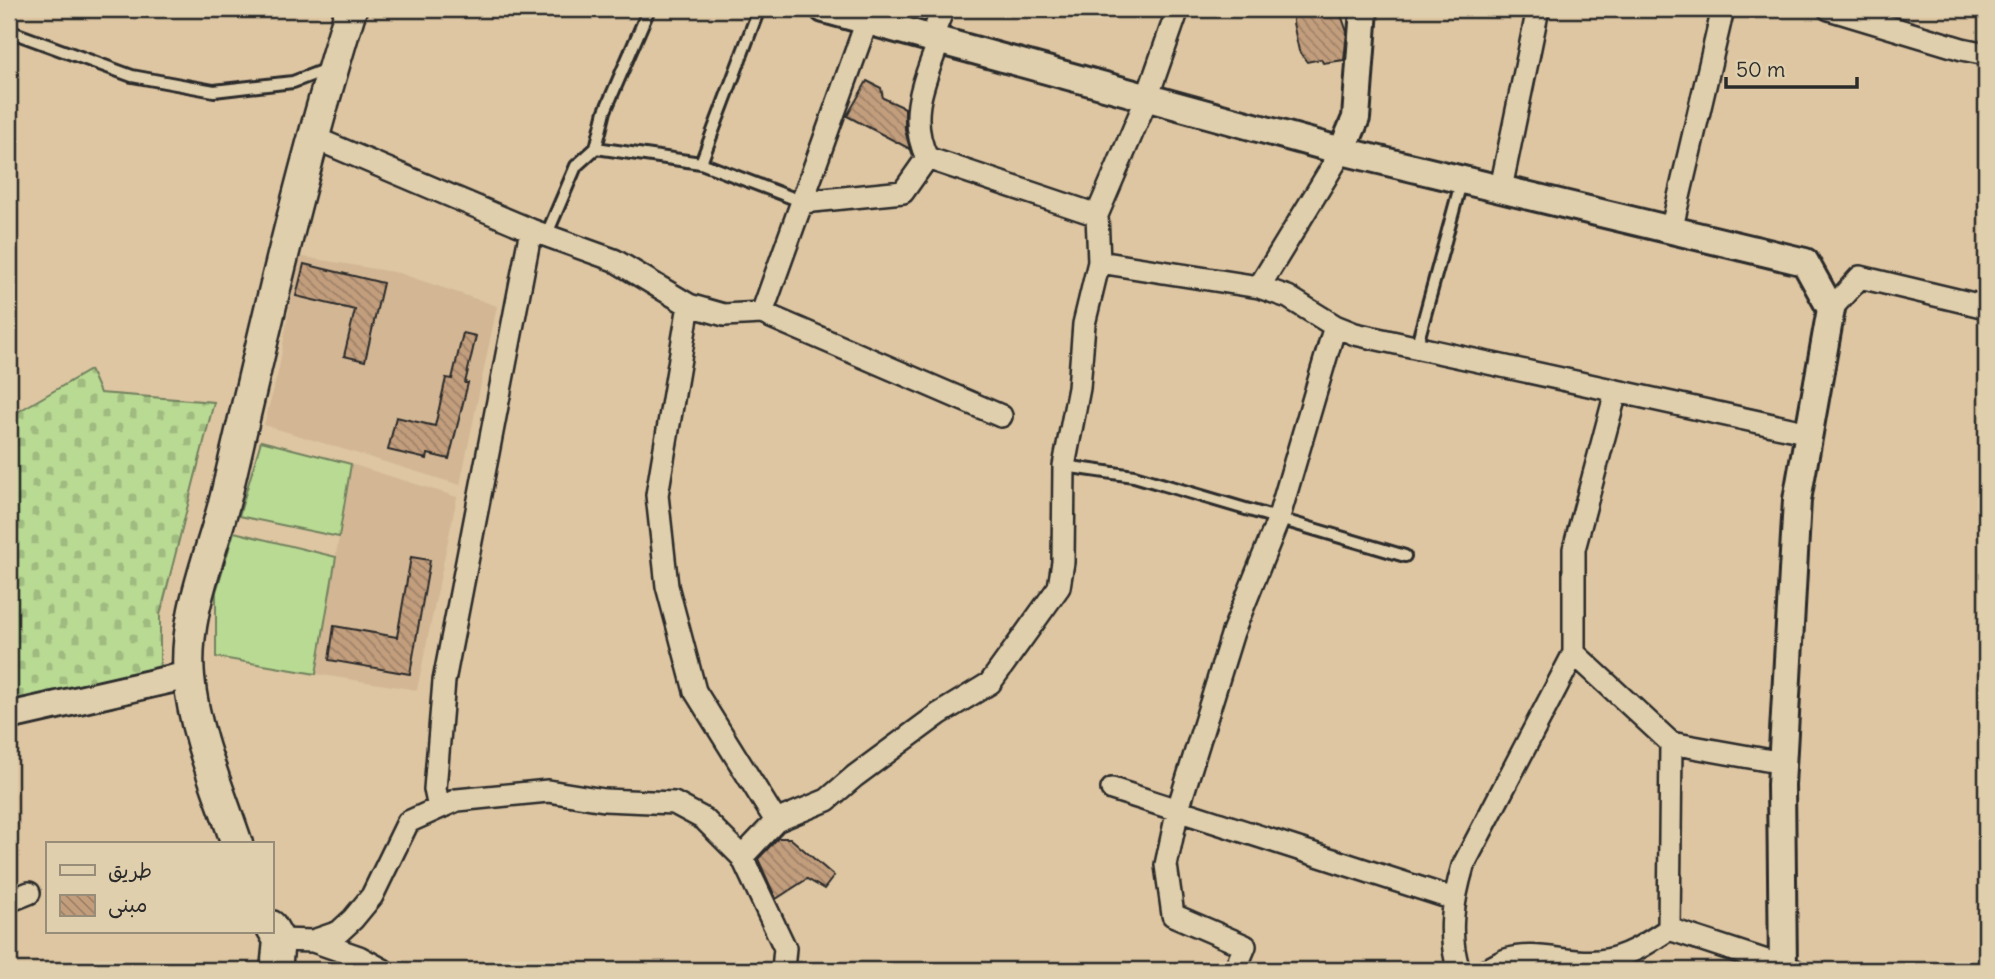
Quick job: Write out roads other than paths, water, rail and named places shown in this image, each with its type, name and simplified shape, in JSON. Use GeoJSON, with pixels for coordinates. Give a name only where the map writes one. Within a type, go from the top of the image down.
{"type":"FeatureCollection","features":[{"type":"Feature","properties":{"kind":"main road"},"geometry":{"type":"LineString","coordinates":[[236,842],[197,722],[189,675],[192,621],[220,522],[312,137],[351,9]]}},
{"type":"Feature","properties":{"kind":"main road"},"geometry":{"type":"LineString","coordinates":[[275,933],[276,970]]}},
{"type":"Feature","properties":{"kind":"street"},"geometry":{"type":"LineString","coordinates":[[824,9],[1342,151],[1805,262],[1831,309]]}},
{"type":"Feature","properties":{"kind":"street"},"geometry":{"type":"LineString","coordinates":[[943,9],[919,97],[917,121],[920,143],[927,158],[1097,215]]}},
{"type":"Feature","properties":{"kind":"street"},"geometry":{"type":"LineString","coordinates":[[742,858],[776,821],[827,800],[939,714],[990,683],[1059,587],[1063,562],[1064,466],[1079,388],[1084,324],[1099,262],[1097,215],[1146,98],[1178,9]]}},
{"type":"Feature","properties":{"kind":"street"},"geometry":{"type":"LineString","coordinates":[[1259,287],[1342,151],[1356,118],[1364,9]]}},
{"type":"Feature","properties":{"kind":"street"},"geometry":{"type":"LineString","coordinates":[[1501,188],[1538,9]]}},
{"type":"Feature","properties":{"kind":"street"},"geometry":{"type":"LineString","coordinates":[[1671,231],[1723,9]]}},
{"type":"Feature","properties":{"kind":"street"},"geometry":{"type":"LineString","coordinates":[[1829,9],[1986,54]]}},
{"type":"Feature","properties":{"kind":"street"},"geometry":{"type":"LineString","coordinates":[[762,313],[867,21]]}},
{"type":"Feature","properties":{"kind":"street"},"geometry":{"type":"LineString","coordinates":[[312,137],[538,233],[614,260],[689,305],[724,315],[762,313],[1001,416]]}},
{"type":"Feature","properties":{"kind":"street"},"geometry":{"type":"LineString","coordinates":[[803,202],[903,192],[927,158]]}},
{"type":"Feature","properties":{"kind":"street"},"geometry":{"type":"LineString","coordinates":[[439,808],[435,789],[444,681],[538,233]]}},
{"type":"Feature","properties":{"kind":"street"},"geometry":{"type":"LineString","coordinates":[[1099,262],[1259,287],[1289,297],[1335,326],[1355,334],[1809,433]]}},
{"type":"Feature","properties":{"kind":"street"},"geometry":{"type":"LineString","coordinates":[[1669,929],[1787,969],[1783,763],[1797,500],[1831,309],[1860,277],[1986,307]]}},
{"type":"Feature","properties":{"kind":"street"},"geometry":{"type":"LineString","coordinates":[[689,305],[657,495],[667,586],[695,691],[776,821]]}},
{"type":"Feature","properties":{"kind":"street"},"geometry":{"type":"LineString","coordinates":[[1235,970],[1245,946],[1173,915],[1166,865],[1178,809],[1233,632],[1278,520],[1335,326]]}},
{"type":"Feature","properties":{"kind":"street"},"geometry":{"type":"LineString","coordinates":[[1459,970],[1452,951],[1454,899],[1464,866],[1574,653],[1574,549],[1616,392]]}},
{"type":"Feature","properties":{"kind":"street"},"geometry":{"type":"LineString","coordinates":[[1574,653],[1671,743],[1783,763]]}},
{"type":"Feature","properties":{"kind":"street"},"geometry":{"type":"LineString","coordinates":[[9,716],[189,675]]}},
{"type":"Feature","properties":{"kind":"street"},"geometry":{"type":"LineString","coordinates":[[1669,929],[1671,743]]}},
{"type":"Feature","properties":{"kind":"street"},"geometry":{"type":"LineString","coordinates":[[1112,789],[1454,899]]}},
{"type":"Feature","properties":{"kind":"street"},"geometry":{"type":"LineString","coordinates":[[313,941],[339,932],[372,896],[408,822],[457,800],[548,791],[604,800],[674,803],[704,819],[742,858],[785,948],[783,970]]}},
{"type":"Feature","properties":{"kind":"street"},"geometry":{"type":"LineString","coordinates":[[9,901],[29,893]]}},
{"type":"Feature","properties":{"kind":"street"},"geometry":{"type":"LineString","coordinates":[[1486,970],[1507,960],[1539,957],[1599,961],[1619,957],[1647,944],[1669,929]]}},
{"type":"Feature","properties":{"kind":"street"},"geometry":{"type":"LineString","coordinates":[[275,933],[313,941],[359,957],[383,970]]}},
{"type":"Feature","properties":{"kind":"lane"},"geometry":{"type":"LineString","coordinates":[[538,233],[576,166],[596,148],[605,111],[649,9]]}},
{"type":"Feature","properties":{"kind":"lane"},"geometry":{"type":"LineString","coordinates":[[701,163],[759,9]]}},
{"type":"Feature","properties":{"kind":"lane"},"geometry":{"type":"LineString","coordinates":[[9,31],[132,76],[214,91],[293,82],[333,67]]}},
{"type":"Feature","properties":{"kind":"lane"},"geometry":{"type":"LineString","coordinates":[[596,148],[701,163],[803,202]]}},
{"type":"Feature","properties":{"kind":"lane"},"geometry":{"type":"LineString","coordinates":[[1415,349],[1462,179]]}},
{"type":"Feature","properties":{"kind":"lane"},"geometry":{"type":"LineString","coordinates":[[1064,466],[1134,476],[1405,556]]}}]}
